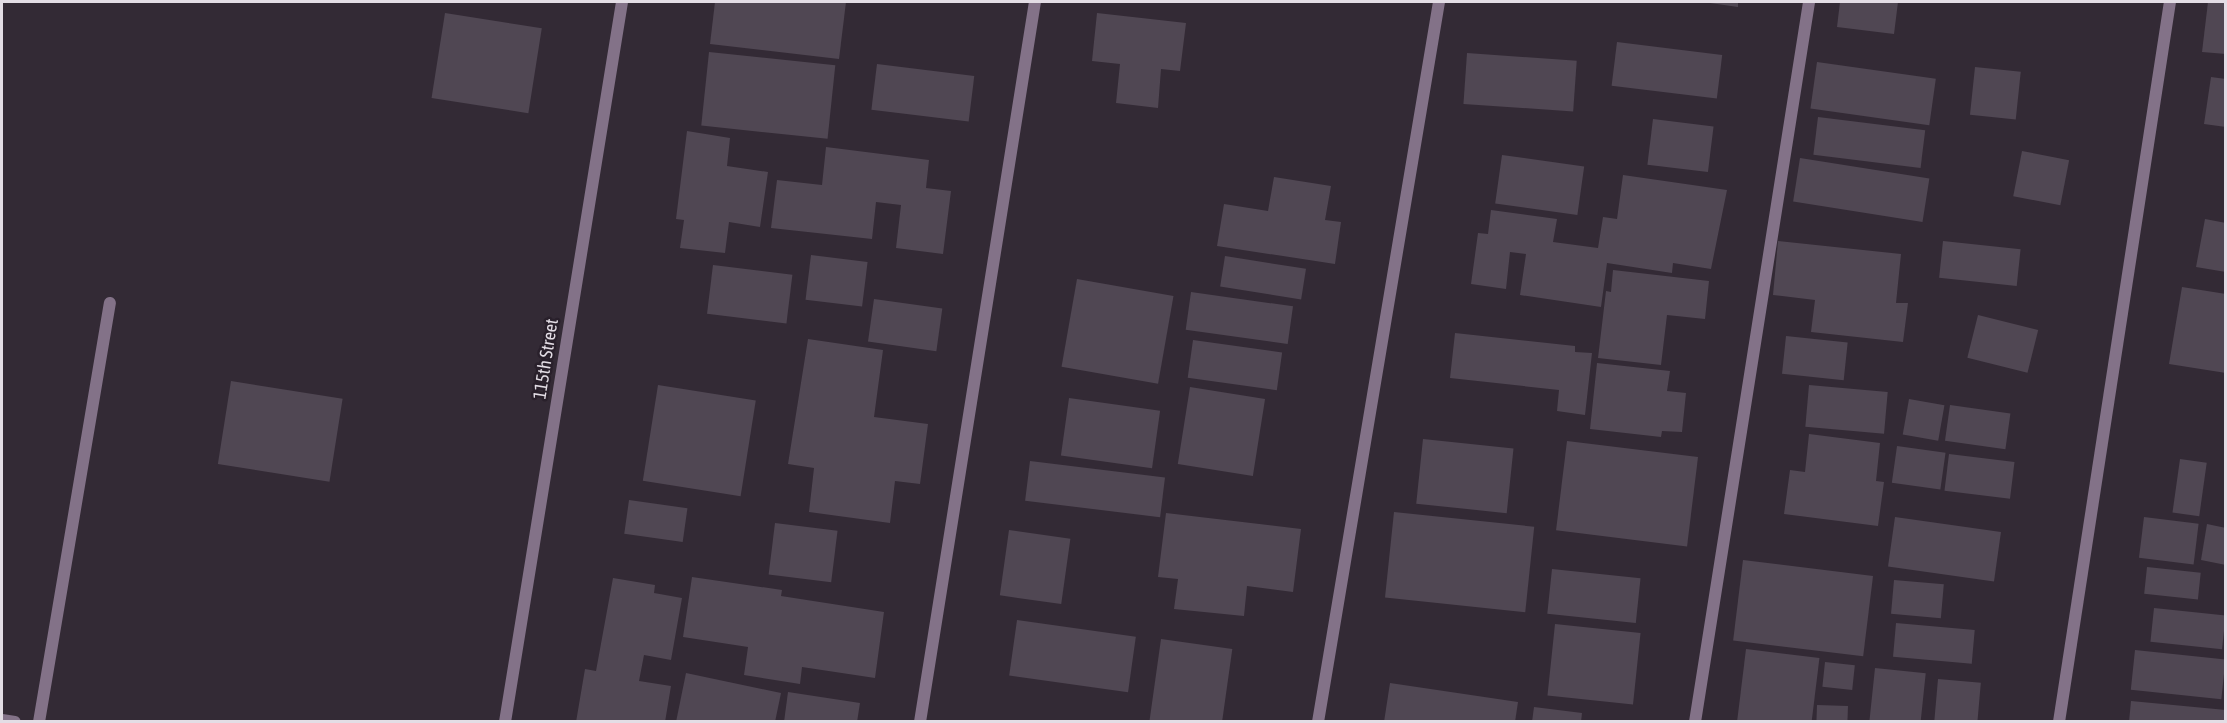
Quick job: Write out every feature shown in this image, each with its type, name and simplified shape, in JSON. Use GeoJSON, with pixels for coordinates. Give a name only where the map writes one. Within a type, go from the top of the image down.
{"type":"FeatureCollection","features":[{"type":"Feature","properties":{"kind":"street","name":"115th Street"},"geometry":{"type":"LineString","coordinates":[[505,722],[622,2]]}},
{"type":"Feature","properties":{"kind":"street"},"geometry":{"type":"LineString","coordinates":[[920,722],[1035,2]]}},
{"type":"Feature","properties":{"kind":"street"},"geometry":{"type":"LineString","coordinates":[[1318,722],[1439,2]]}},
{"type":"Feature","properties":{"kind":"street"},"geometry":{"type":"LineString","coordinates":[[1695,722],[1809,2]]}},
{"type":"Feature","properties":{"kind":"street"},"geometry":{"type":"LineString","coordinates":[[2060,722],[2170,2]]}},
{"type":"Feature","properties":{"kind":"street"},"geometry":{"type":"LineString","coordinates":[[39,722],[110,303]]}},
{"type":"Feature","properties":{"kind":"street"},"geometry":{"type":"LineString","coordinates":[[2,720],[15,722]]}},
{"type":"Feature","properties":{"kind":"building"},"geometry":{"type":"Polygon","coordinates":[[[715,2],[846,2],[839,59],[710,44],[715,2]]]}},
{"type":"Feature","properties":{"kind":"building"},"geometry":{"type":"Polygon","coordinates":[[[1703,2],[1738,2],[1738,7],[1703,2]]]}},
{"type":"Feature","properties":{"kind":"building"},"geometry":{"type":"Polygon","coordinates":[[[1840,2],[1898,2],[1894,34],[1837,27],[1840,2]]]}},
{"type":"Feature","properties":{"kind":"building"},"geometry":{"type":"Polygon","coordinates":[[[2208,2],[2226,2],[2226,54],[2202,52],[2208,2]]]}},
{"type":"Feature","properties":{"kind":"building"},"geometry":{"type":"Polygon","coordinates":[[[445,13],[542,28],[528,113],[432,98],[445,13]]]}},
{"type":"Feature","properties":{"kind":"building"},"geometry":{"type":"Polygon","coordinates":[[[1097,13],[1186,23],[1180,71],[1161,69],[1158,108],[1116,103],[1120,64],[1092,61],[1097,13]]]}},
{"type":"Feature","properties":{"kind":"building"},"geometry":{"type":"Polygon","coordinates":[[[1617,42],[1722,55],[1717,99],[1612,86],[1617,42]]]}},
{"type":"Feature","properties":{"kind":"building"},"geometry":{"type":"Polygon","coordinates":[[[709,52],[835,65],[828,139],[701,126],[709,52]]]}},
{"type":"Feature","properties":{"kind":"building"},"geometry":{"type":"Polygon","coordinates":[[[1467,53],[1577,61],[1573,112],[1463,104],[1467,53]]]}},
{"type":"Feature","properties":{"kind":"building"},"geometry":{"type":"Polygon","coordinates":[[[1817,62],[1936,79],[1929,125],[1810,109],[1817,62]]]}},
{"type":"Feature","properties":{"kind":"building"},"geometry":{"type":"Polygon","coordinates":[[[877,64],[974,76],[969,122],[871,110],[877,64]]]}},
{"type":"Feature","properties":{"kind":"building"},"geometry":{"type":"Polygon","coordinates":[[[1975,67],[2021,72],[2016,120],[1970,115],[1975,67]]]}},
{"type":"Feature","properties":{"kind":"building"},"geometry":{"type":"Polygon","coordinates":[[[2211,77],[2226,79],[2226,127],[2204,124],[2211,77]]]}},
{"type":"Feature","properties":{"kind":"building"},"geometry":{"type":"Polygon","coordinates":[[[1818,117],[1925,130],[1921,168],[1813,155],[1818,117]]]}},
{"type":"Feature","properties":{"kind":"building"},"geometry":{"type":"Polygon","coordinates":[[[1653,119],[1714,126],[1708,172],[1647,165],[1653,119]]]}},
{"type":"Feature","properties":{"kind":"building"},"geometry":{"type":"Polygon","coordinates":[[[687,131],[730,138],[727,166],[768,172],[760,227],[729,222],[725,253],[680,248],[684,220],[676,219],[687,131]]]}},
{"type":"Feature","properties":{"kind":"building"},"geometry":{"type":"Polygon","coordinates":[[[826,147],[929,160],[926,188],[951,191],[943,254],[896,248],[901,205],[876,202],[872,239],[771,228],[777,180],[822,185],[826,147]]]}},
{"type":"Feature","properties":{"kind":"building"},"geometry":{"type":"Polygon","coordinates":[[[2022,151],[2069,160],[2060,205],[2013,196],[2022,151]]]}},
{"type":"Feature","properties":{"kind":"building"},"geometry":{"type":"Polygon","coordinates":[[[1502,155],[1584,167],[1577,215],[1495,204],[1502,155]]]}},
{"type":"Feature","properties":{"kind":"building"},"geometry":{"type":"Polygon","coordinates":[[[1800,158],[1929,178],[1923,222],[1793,201],[1800,158]]]}},
{"type":"Feature","properties":{"kind":"building"},"geometry":{"type":"Polygon","coordinates":[[[1623,175],[1727,190],[1711,269],[1673,263],[1672,273],[1607,263],[1601,307],[1520,295],[1526,254],[1510,252],[1506,289],[1471,284],[1478,233],[1488,234],[1491,210],[1557,219],[1553,242],[1598,248],[1603,217],[1617,219],[1623,175]]]}},
{"type":"Feature","properties":{"kind":"building"},"geometry":{"type":"Polygon","coordinates":[[[1274,177],[1331,186],[1325,220],[1341,222],[1335,264],[1217,246],[1224,204],[1268,211],[1274,177]]]}},
{"type":"Feature","properties":{"kind":"building"},"geometry":{"type":"Polygon","coordinates":[[[2205,219],[2226,223],[2226,272],[2196,267],[2205,219]]]}},
{"type":"Feature","properties":{"kind":"building"},"geometry":{"type":"Polygon","coordinates":[[[1778,241],[1901,254],[1896,303],[1908,303],[1903,342],[1811,332],[1815,300],[1773,295],[1778,241]]]}},
{"type":"Feature","properties":{"kind":"building"},"geometry":{"type":"Polygon","coordinates":[[[1943,241],[2021,249],[2017,286],[1939,278],[1943,241]]]}},
{"type":"Feature","properties":{"kind":"building"},"geometry":{"type":"Polygon","coordinates":[[[811,255],[868,262],[862,307],[806,300],[811,255]]]}},
{"type":"Feature","properties":{"kind":"building"},"geometry":{"type":"Polygon","coordinates":[[[1225,256],[1306,269],[1301,299],[1220,287],[1225,256]]]}},
{"type":"Feature","properties":{"kind":"building"},"geometry":{"type":"Polygon","coordinates":[[[713,265],[792,275],[786,323],[707,314],[713,265]]]}},
{"type":"Feature","properties":{"kind":"building"},"geometry":{"type":"Polygon","coordinates":[[[1613,270],[1709,281],[1705,319],[1667,315],[1661,365],[1598,358],[1606,291],[1611,292],[1613,270]]]}},
{"type":"Feature","properties":{"kind":"building"},"geometry":{"type":"Polygon","coordinates":[[[1077,279],[1174,296],[1158,384],[1062,367],[1077,279]]]}},
{"type":"Feature","properties":{"kind":"building"},"geometry":{"type":"Polygon","coordinates":[[[2182,287],[2226,294],[2226,373],[2169,364],[2182,287]]]}},
{"type":"Feature","properties":{"kind":"building"},"geometry":{"type":"Polygon","coordinates":[[[1191,292],[1293,306],[1288,344],[1186,330],[1191,292]]]}},
{"type":"Feature","properties":{"kind":"building"},"geometry":{"type":"Polygon","coordinates":[[[874,299],[942,309],[936,351],[868,342],[874,299]]]}},
{"type":"Feature","properties":{"kind":"building"},"geometry":{"type":"Polygon","coordinates":[[[1978,315],[2038,330],[2028,373],[1967,358],[1978,315]]]}},
{"type":"Feature","properties":{"kind":"building"},"geometry":{"type":"Polygon","coordinates":[[[1455,333],[1575,346],[1575,352],[1592,353],[1585,415],[1557,411],[1559,390],[1450,378],[1455,333]]]}},
{"type":"Feature","properties":{"kind":"building"},"geometry":{"type":"Polygon","coordinates":[[[1786,336],[1848,342],[1844,380],[1782,374],[1786,336]]]}},
{"type":"Feature","properties":{"kind":"building"},"geometry":{"type":"Polygon","coordinates":[[[808,339],[883,350],[874,417],[928,424],[920,484],[895,481],[890,523],[809,512],[814,468],[788,464],[808,339]]]}},
{"type":"Feature","properties":{"kind":"building"},"geometry":{"type":"Polygon","coordinates":[[[1193,340],[1282,353],[1277,390],[1188,378],[1193,340]]]}},
{"type":"Feature","properties":{"kind":"building"},"geometry":{"type":"Polygon","coordinates":[[[1597,363],[1670,371],[1667,391],[1686,393],[1682,432],[1662,431],[1661,437],[1590,429],[1597,363]]]}},
{"type":"Feature","properties":{"kind":"building"},"geometry":{"type":"Polygon","coordinates":[[[231,381],[343,399],[329,482],[218,464],[231,381]]]}},
{"type":"Feature","properties":{"kind":"building"},"geometry":{"type":"Polygon","coordinates":[[[658,385],[756,400],[741,496],[643,481],[658,385]]]}},
{"type":"Feature","properties":{"kind":"building"},"geometry":{"type":"Polygon","coordinates":[[[1809,385],[1888,392],[1884,434],[1805,427],[1809,385]]]}},
{"type":"Feature","properties":{"kind":"building"},"geometry":{"type":"Polygon","coordinates":[[[1190,387],[1265,399],[1253,476],[1178,464],[1190,387]]]}},
{"type":"Feature","properties":{"kind":"building"},"geometry":{"type":"Polygon","coordinates":[[[1069,398],[1160,411],[1152,468],[1061,455],[1069,398]]]}},
{"type":"Feature","properties":{"kind":"building"},"geometry":{"type":"Polygon","coordinates":[[[1909,399],[1944,405],[1938,441],[1903,434],[1909,399]]]}},
{"type":"Feature","properties":{"kind":"building"},"geometry":{"type":"Polygon","coordinates":[[[1950,405],[2010,413],[2005,449],[1945,441],[1950,405]]]}},
{"type":"Feature","properties":{"kind":"building"},"geometry":{"type":"Polygon","coordinates":[[[1809,434],[1880,443],[1876,481],[1884,482],[1878,526],[1784,514],[1790,470],[1805,472],[1809,434]]]}},
{"type":"Feature","properties":{"kind":"building"},"geometry":{"type":"Polygon","coordinates":[[[1423,439],[1514,449],[1507,513],[1416,504],[1423,439]]]}},
{"type":"Feature","properties":{"kind":"building"},"geometry":{"type":"Polygon","coordinates":[[[1567,441],[1698,457],[1687,546],[1556,530],[1567,441]]]}},
{"type":"Feature","properties":{"kind":"building"},"geometry":{"type":"Polygon","coordinates":[[[1897,446],[1946,453],[1940,489],[1892,483],[1897,446]]]}},
{"type":"Feature","properties":{"kind":"building"},"geometry":{"type":"Polygon","coordinates":[[[1949,454],[2015,462],[2010,499],[1944,491],[1949,454]]]}},
{"type":"Feature","properties":{"kind":"building"},"geometry":{"type":"Polygon","coordinates":[[[2180,459],[2207,463],[2199,516],[2172,512],[2180,459]]]}},
{"type":"Feature","properties":{"kind":"building"},"geometry":{"type":"Polygon","coordinates":[[[1030,461],[1165,478],[1160,517],[1025,501],[1030,461]]]}},
{"type":"Feature","properties":{"kind":"building"},"geometry":{"type":"Polygon","coordinates":[[[629,500],[687,508],[683,542],[624,534],[629,500]]]}},
{"type":"Feature","properties":{"kind":"building"},"geometry":{"type":"Polygon","coordinates":[[[1394,512],[1534,527],[1525,612],[1385,598],[1394,512]]]}},
{"type":"Feature","properties":{"kind":"building"},"geometry":{"type":"Polygon","coordinates":[[[1166,513],[1301,529],[1293,592],[1247,586],[1244,616],[1174,609],[1178,579],[1158,577],[1166,513]]]}},
{"type":"Feature","properties":{"kind":"building"},"geometry":{"type":"Polygon","coordinates":[[[1895,517],[2001,532],[1994,581],[1888,567],[1895,517]]]}},
{"type":"Feature","properties":{"kind":"building"},"geometry":{"type":"Polygon","coordinates":[[[2144,517],[2199,524],[2194,564],[2139,558],[2144,517]]]}},
{"type":"Feature","properties":{"kind":"building"},"geometry":{"type":"Polygon","coordinates":[[[775,523],[838,531],[831,582],[769,575],[775,523]]]}},
{"type":"Feature","properties":{"kind":"building"},"geometry":{"type":"Polygon","coordinates":[[[2207,524],[2226,528],[2226,565],[2201,560],[2207,524]]]}},
{"type":"Feature","properties":{"kind":"building"},"geometry":{"type":"Polygon","coordinates":[[[1009,530],[1070,539],[1061,604],[1000,595],[1009,530]]]}},
{"type":"Feature","properties":{"kind":"building"},"geometry":{"type":"Polygon","coordinates":[[[1743,560],[1873,576],[1863,656],[1733,640],[1743,560]]]}},
{"type":"Feature","properties":{"kind":"building"},"geometry":{"type":"Polygon","coordinates":[[[2147,567],[2201,573],[2198,599],[2144,594],[2147,567]]]}},
{"type":"Feature","properties":{"kind":"building"},"geometry":{"type":"Polygon","coordinates":[[[1552,569],[1641,578],[1636,623],[1547,614],[1552,569]]]}},
{"type":"Feature","properties":{"kind":"building"},"geometry":{"type":"Polygon","coordinates":[[[692,577],[782,590],[781,596],[884,612],[875,678],[802,667],[800,684],[744,675],[748,647],[683,637],[692,577]]]}},
{"type":"Feature","properties":{"kind":"building"},"geometry":{"type":"Polygon","coordinates":[[[613,578],[655,585],[654,593],[682,598],[671,660],[644,655],[639,681],[671,686],[665,722],[576,722],[585,669],[596,671],[613,578]]]}},
{"type":"Feature","properties":{"kind":"building"},"geometry":{"type":"Polygon","coordinates":[[[1894,580],[1944,584],[1941,618],[1891,614],[1894,580]]]}},
{"type":"Feature","properties":{"kind":"building"},"geometry":{"type":"Polygon","coordinates":[[[2154,608],[2226,616],[2222,649],[2150,642],[2154,608]]]}},
{"type":"Feature","properties":{"kind":"building"},"geometry":{"type":"Polygon","coordinates":[[[1017,620],[1136,637],[1128,692],[1009,675],[1017,620]]]}},
{"type":"Feature","properties":{"kind":"building"},"geometry":{"type":"Polygon","coordinates":[[[1896,623],[1975,630],[1972,664],[1893,657],[1896,623]]]}},
{"type":"Feature","properties":{"kind":"building"},"geometry":{"type":"Polygon","coordinates":[[[1555,624],[1641,633],[1633,705],[1547,696],[1555,624]]]}},
{"type":"Feature","properties":{"kind":"building"},"geometry":{"type":"Polygon","coordinates":[[[1161,639],[1232,649],[1222,722],[1149,722],[1161,639]]]}},
{"type":"Feature","properties":{"kind":"building"},"geometry":{"type":"Polygon","coordinates":[[[1746,649],[1819,658],[1812,722],[1737,722],[1746,649]]]}},
{"type":"Feature","properties":{"kind":"building"},"geometry":{"type":"Polygon","coordinates":[[[2135,650],[2226,660],[2221,699],[2131,690],[2135,650]]]}},
{"type":"Feature","properties":{"kind":"building"},"geometry":{"type":"Polygon","coordinates":[[[1825,662],[1855,665],[1852,690],[1822,687],[1825,662]]]}},
{"type":"Feature","properties":{"kind":"building"},"geometry":{"type":"Polygon","coordinates":[[[1875,668],[1926,673],[1921,722],[1869,722],[1875,668]]]}},
{"type":"Feature","properties":{"kind":"building"},"geometry":{"type":"Polygon","coordinates":[[[686,673],[781,693],[775,722],[676,722],[686,673]]]}},
{"type":"Feature","properties":{"kind":"building"},"geometry":{"type":"Polygon","coordinates":[[[1938,679],[1981,683],[1977,722],[1934,722],[1938,679]]]}},
{"type":"Feature","properties":{"kind":"building"},"geometry":{"type":"Polygon","coordinates":[[[1390,683],[1518,702],[1515,722],[1384,722],[1390,683]]]}},
{"type":"Feature","properties":{"kind":"building"},"geometry":{"type":"Polygon","coordinates":[[[788,692],[860,703],[857,722],[784,722],[788,692]]]}},
{"type":"Feature","properties":{"kind":"building"},"geometry":{"type":"Polygon","coordinates":[[[2131,701],[2226,710],[2226,722],[2129,722],[2131,701]]]}},
{"type":"Feature","properties":{"kind":"building"},"geometry":{"type":"Polygon","coordinates":[[[1817,705],[1848,706],[1847,722],[1816,722],[1817,705]]]}},
{"type":"Feature","properties":{"kind":"building"},"geometry":{"type":"Polygon","coordinates":[[[1534,707],[1582,713],[1581,722],[1532,722],[1534,707]]]}}]}
